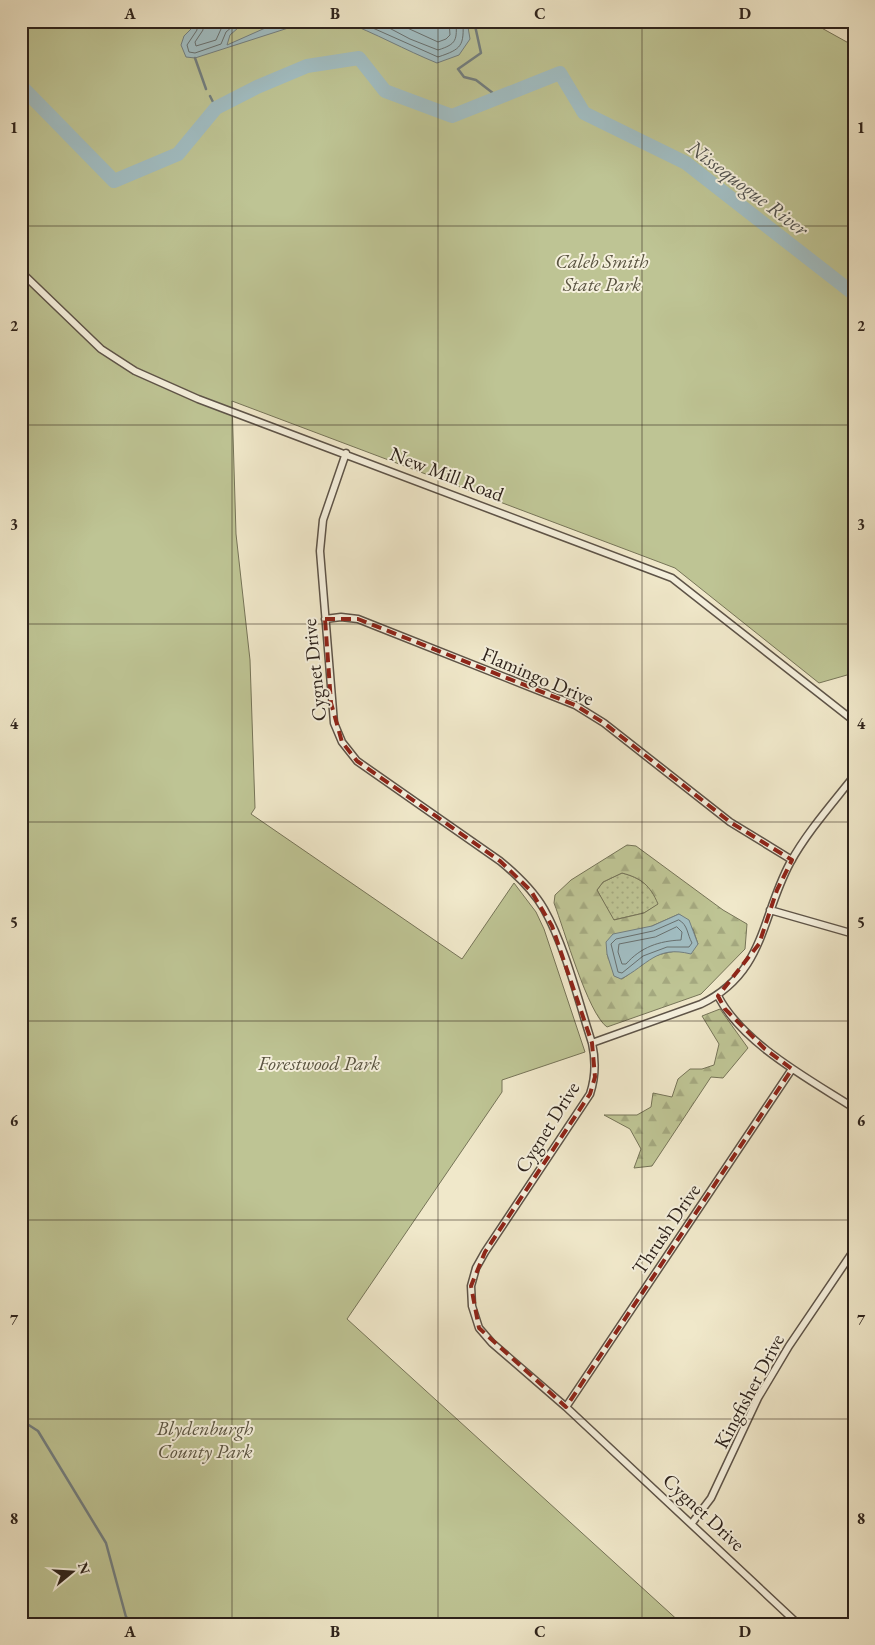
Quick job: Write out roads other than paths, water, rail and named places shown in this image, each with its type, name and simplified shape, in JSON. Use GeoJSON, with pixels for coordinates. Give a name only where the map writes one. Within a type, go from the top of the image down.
{"type":"FeatureCollection","features":[{"type":"Feature","properties":{"kind":"street","name":"New Mill Road"},"geometry":{"type":"LineString","coordinates":[[21,272],[101,349],[135,371],[198,398],[672,578],[854,721]]}},
{"type":"Feature","properties":{"kind":"street","name":"Cygnet Drive"},"geometry":{"type":"LineString","coordinates":[[346,453],[323,520],[320,551],[334,723],[342,742],[357,761],[500,861],[531,891],[552,926],[592,1042],[595,1077],[590,1094],[476,1268],[471,1286],[472,1306],[479,1328],[492,1343],[566,1407],[798,1624]]}},
{"type":"Feature","properties":{"kind":"street","name":"Flamingo Drive"},"geometry":{"type":"LineString","coordinates":[[325,619],[358,619],[575,705],[604,723],[730,822],[792,860]]}},
{"type":"Feature","properties":{"kind":"street"},"geometry":{"type":"LineString","coordinates":[[592,1042],[701,1004],[718,996],[753,957],[770,910],[792,860],[854,776]]}},
{"type":"Feature","properties":{"kind":"street"},"geometry":{"type":"LineString","coordinates":[[770,910],[854,934]]}},
{"type":"Feature","properties":{"kind":"street"},"geometry":{"type":"LineString","coordinates":[[718,996],[725,1009],[765,1049],[792,1069],[854,1108]]}},
{"type":"Feature","properties":{"kind":"street","name":"Thrush Drive"},"geometry":{"type":"LineString","coordinates":[[566,1407],[792,1069]]}},
{"type":"Feature","properties":{"kind":"street","name":"Kingfisher Drive"},"geometry":{"type":"LineString","coordinates":[[692,1523],[712,1498],[758,1398],[789,1346],[854,1250]]}},
{"type":"Feature","properties":{"kind":"water"},"geometry":{"type":"Polygon","coordinates":[[[191,21],[246,21],[230,35],[227,45],[281,21],[310,21],[195,58],[186,57],[181,45],[184,36],[192,28],[191,21]]]}},
{"type":"Feature","properties":{"kind":"water"},"geometry":{"type":"Polygon","coordinates":[[[343,21],[467,21],[470,39],[459,55],[437,63],[343,21]]]}},
{"type":"Feature","properties":{"kind":"water"},"geometry":{"type":"Polygon","coordinates":[[[679,914],[689,920],[698,944],[691,954],[669,952],[661,954],[621,979],[614,976],[607,954],[606,942],[613,934],[652,926],[679,914]]]}},
{"type":"Feature","properties":{"kind":"waterway"},"geometry":{"type":"LineString","coordinates":[[474,21],[481,53],[458,69],[464,77],[476,80],[498,97]]}},
{"type":"Feature","properties":{"kind":"waterway"},"geometry":{"type":"LineString","coordinates":[[195,58],[206,89]]}},
{"type":"Feature","properties":{"kind":"waterway","name":"Nissequogue River"},"geometry":{"type":"LineString","coordinates":[[21,86],[114,181],[178,154],[216,108],[257,87],[307,66],[359,58],[385,91],[452,116],[560,73],[584,113],[686,163],[854,294]]}},
{"type":"Feature","properties":{"kind":"waterway"},"geometry":{"type":"LineString","coordinates":[[210,96],[216,108]]}},
{"type":"Feature","properties":{"kind":"waterway"},"geometry":{"type":"LineString","coordinates":[[21,1420],[38,1431],[106,1543],[126,1617],[136,1624]]}},
{"type":"Feature","properties":{"kind":"park label","name":"Caleb Smith State Park"},"geometry":{"type":"Point","coordinates":[602,272]}},
{"type":"Feature","properties":{"kind":"park label","name":"Forestwood Park"},"geometry":{"type":"Point","coordinates":[319,1063]}},
{"type":"Feature","properties":{"kind":"park label","name":"Blydenburgh County Park"},"geometry":{"type":"Point","coordinates":[205,1440]}}]}
